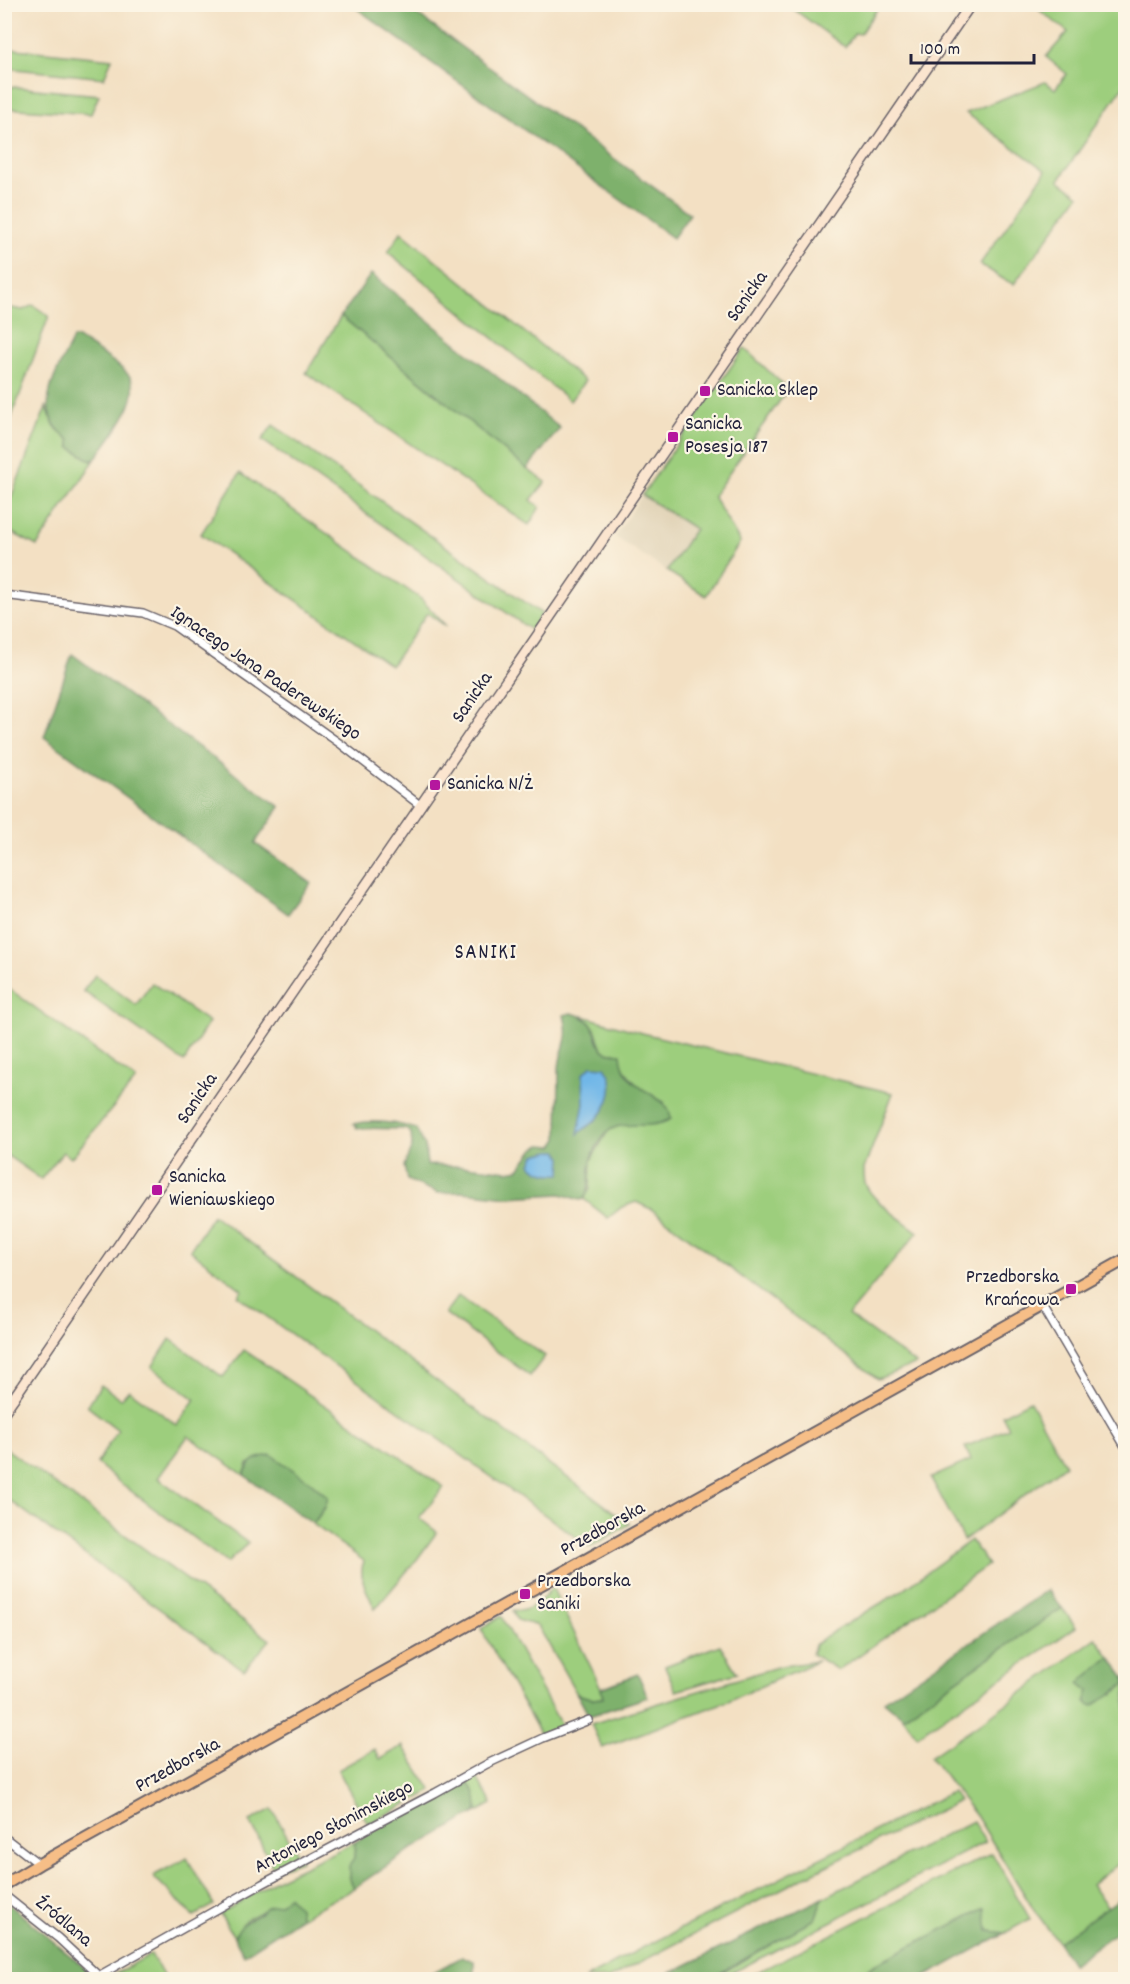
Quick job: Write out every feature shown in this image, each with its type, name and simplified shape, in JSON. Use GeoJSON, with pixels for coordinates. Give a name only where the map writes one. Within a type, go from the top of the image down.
{"type":"FeatureCollection","features":[{"type":"Feature","properties":{"kind":"main road","name":"Przedborska"},"geometry":{"type":"LineString","coordinates":[[4,1885],[1125,1259]]}},
{"type":"Feature","properties":{"kind":"street","name":"Sanicka"},"geometry":{"type":"LineString","coordinates":[[4,1412],[971,4]]}},
{"type":"Feature","properties":{"kind":"street","name":"Ignacego Jana Paderewskiego"},"geometry":{"type":"LineString","coordinates":[[4,595],[144,613],[174,627],[342,745],[421,807]]}},
{"type":"Feature","properties":{"kind":"street"},"geometry":{"type":"LineString","coordinates":[[1042,1305],[1125,1448]]}},
{"type":"Feature","properties":{"kind":"street"},"geometry":{"type":"LineString","coordinates":[[4,1392],[14,1399]]}},
{"type":"Feature","properties":{"kind":"street","name":"Antoniego Słonimskiego"},"geometry":{"type":"LineString","coordinates":[[102,1977],[261,1884],[435,1794],[487,1764],[589,1720]]}},
{"type":"Feature","properties":{"kind":"street"},"geometry":{"type":"LineString","coordinates":[[4,1837],[39,1864]]}},
{"type":"Feature","properties":{"kind":"street","name":"Źródlana"},"geometry":{"type":"LineString","coordinates":[[4,1895],[102,1977]]}},
{"type":"Feature","properties":{"kind":"shaded area"},"geometry":{"type":"Polygon","coordinates":[[[642,495],[695,530],[667,571],[615,537],[642,495]]]}},
{"type":"Feature","properties":{"kind":"green space"},"geometry":{"type":"Polygon","coordinates":[[[1044,4],[1125,5],[1125,84],[1059,180],[1079,195],[1014,284],[980,264],[1046,171],[966,113],[1045,82],[1055,89],[1067,74],[1046,57],[1068,32],[1039,10],[1044,4]]]}},
{"type":"Feature","properties":{"kind":"green space"},"geometry":{"type":"Polygon","coordinates":[[[352,5],[404,5],[690,214],[673,238],[352,5]]]}},
{"type":"Feature","properties":{"kind":"green space"},"geometry":{"type":"Polygon","coordinates":[[[788,5],[880,5],[860,34],[855,33],[845,47],[788,5]]]}},
{"type":"Feature","properties":{"kind":"green space"},"geometry":{"type":"Polygon","coordinates":[[[4,48],[112,59],[104,78],[5,68],[4,48]]]}},
{"type":"Feature","properties":{"kind":"green space"},"geometry":{"type":"Polygon","coordinates":[[[4,86],[99,95],[91,114],[5,108],[4,86]]]}},
{"type":"Feature","properties":{"kind":"green space"},"geometry":{"type":"Polygon","coordinates":[[[401,232],[585,381],[570,401],[388,252],[401,232]]]}},
{"type":"Feature","properties":{"kind":"green space"},"geometry":{"type":"Polygon","coordinates":[[[371,274],[560,428],[527,469],[341,316],[371,274]]]}},
{"type":"Feature","properties":{"kind":"green space"},"geometry":{"type":"Polygon","coordinates":[[[33,305],[49,316],[5,435],[5,307],[23,310],[33,305]]]}},
{"type":"Feature","properties":{"kind":"green space"},"geometry":{"type":"Polygon","coordinates":[[[341,316],[527,469],[546,482],[531,500],[540,507],[529,525],[306,373],[341,316]]]}},
{"type":"Feature","properties":{"kind":"green space"},"geometry":{"type":"Polygon","coordinates":[[[73,338],[78,338],[120,367],[130,377],[133,386],[133,396],[124,418],[92,461],[70,447],[70,440],[57,429],[50,417],[48,404],[54,378],[73,338]]]}},
{"type":"Feature","properties":{"kind":"green space"},"geometry":{"type":"Polygon","coordinates":[[[744,348],[788,389],[713,496],[740,542],[706,596],[667,571],[695,529],[642,495],[744,348]]]}},
{"type":"Feature","properties":{"kind":"green space"},"geometry":{"type":"Polygon","coordinates":[[[46,407],[55,426],[70,440],[70,447],[92,461],[98,455],[37,546],[5,529],[4,516],[46,407]]]}},
{"type":"Feature","properties":{"kind":"green space"},"geometry":{"type":"Polygon","coordinates":[[[273,425],[542,614],[531,630],[262,440],[273,425]]]}},
{"type":"Feature","properties":{"kind":"green space"},"geometry":{"type":"Polygon","coordinates":[[[240,473],[421,599],[447,627],[427,613],[391,666],[201,534],[240,473]]]}},
{"type":"Feature","properties":{"kind":"green space"},"geometry":{"type":"Polygon","coordinates":[[[72,654],[280,807],[255,843],[311,883],[288,914],[44,737],[72,654]]]}},
{"type":"Feature","properties":{"kind":"green space"},"geometry":{"type":"Polygon","coordinates":[[[95,975],[136,1005],[152,983],[209,1022],[184,1062],[83,991],[95,975]]]}},
{"type":"Feature","properties":{"kind":"green space"},"geometry":{"type":"Polygon","coordinates":[[[5,986],[136,1080],[71,1158],[63,1152],[41,1179],[5,1154],[5,986]]]}},
{"type":"Feature","properties":{"kind":"green space"},"geometry":{"type":"Polygon","coordinates":[[[571,1013],[589,1021],[602,1049],[608,1053],[621,1054],[629,1077],[663,1102],[671,1119],[658,1124],[625,1125],[607,1132],[599,1142],[592,1158],[588,1188],[584,1199],[580,1200],[561,1194],[508,1197],[463,1192],[438,1193],[407,1180],[404,1166],[412,1146],[411,1133],[405,1129],[357,1128],[353,1124],[385,1122],[416,1129],[425,1146],[427,1165],[508,1171],[519,1169],[533,1150],[541,1145],[553,1146],[558,1139],[559,1068],[566,1038],[564,1015],[571,1013]]]}},
{"type":"Feature","properties":{"kind":"green space"},"geometry":{"type":"Polygon","coordinates":[[[583,1016],[646,1034],[893,1093],[864,1169],[865,1181],[868,1190],[880,1203],[918,1232],[848,1315],[916,1364],[878,1379],[651,1209],[636,1202],[622,1207],[608,1218],[584,1199],[590,1189],[591,1160],[609,1129],[664,1102],[647,1093],[635,1082],[616,1053],[603,1049],[595,1029],[583,1016]]]}},
{"type":"Feature","properties":{"kind":"green space"},"geometry":{"type":"Polygon","coordinates":[[[213,1215],[630,1524],[590,1547],[238,1296],[242,1290],[190,1250],[213,1215]]]}},
{"type":"Feature","properties":{"kind":"green space"},"geometry":{"type":"Polygon","coordinates":[[[458,1296],[545,1356],[530,1376],[445,1313],[458,1296]]]}},
{"type":"Feature","properties":{"kind":"green space"},"geometry":{"type":"Polygon","coordinates":[[[170,1339],[223,1377],[244,1350],[444,1487],[419,1518],[437,1532],[375,1609],[363,1580],[364,1561],[313,1524],[325,1508],[328,1497],[308,1480],[271,1455],[248,1464],[244,1475],[188,1436],[158,1478],[248,1543],[227,1563],[97,1463],[118,1430],[87,1406],[101,1385],[121,1399],[129,1390],[177,1425],[195,1399],[152,1367],[170,1339]]]}},
{"type":"Feature","properties":{"kind":"green space"},"geometry":{"type":"Polygon","coordinates":[[[1030,1401],[1065,1465],[964,1540],[931,1478],[971,1460],[965,1447],[1009,1428],[1002,1415],[1030,1401]]]}},
{"type":"Feature","properties":{"kind":"green space"},"geometry":{"type":"Polygon","coordinates":[[[5,1448],[270,1640],[244,1670],[5,1497],[5,1448]]]}},
{"type":"Feature","properties":{"kind":"green space"},"geometry":{"type":"Polygon","coordinates":[[[271,1455],[308,1480],[328,1497],[325,1507],[313,1524],[244,1475],[254,1460],[271,1455]]]}},
{"type":"Feature","properties":{"kind":"green space"},"geometry":{"type":"Polygon","coordinates":[[[971,1540],[988,1565],[838,1670],[812,1654],[815,1645],[826,1636],[901,1591],[971,1540]]]}},
{"type":"Feature","properties":{"kind":"green space"},"geometry":{"type":"Polygon","coordinates":[[[552,1587],[601,1688],[603,1698],[593,1699],[577,1694],[538,1626],[517,1620],[513,1611],[525,1610],[536,1605],[552,1587]]]}},
{"type":"Feature","properties":{"kind":"green space"},"geometry":{"type":"Polygon","coordinates":[[[1047,1590],[1062,1608],[903,1717],[884,1701],[1047,1590]]]}},
{"type":"Feature","properties":{"kind":"green space"},"geometry":{"type":"Polygon","coordinates":[[[1062,1608],[1076,1627],[917,1736],[903,1717],[1062,1608]]]}},
{"type":"Feature","properties":{"kind":"green space"},"geometry":{"type":"Polygon","coordinates":[[[501,1616],[561,1725],[541,1735],[481,1629],[501,1616]]]}},
{"type":"Feature","properties":{"kind":"green space"},"geometry":{"type":"Polygon","coordinates":[[[1096,1638],[1110,1657],[1079,1683],[1089,1691],[1113,1694],[1126,1684],[1125,1859],[1091,1885],[1108,1907],[1058,1942],[1032,1907],[977,1817],[930,1757],[1096,1638]]]}},
{"type":"Feature","properties":{"kind":"green space"},"geometry":{"type":"Polygon","coordinates":[[[720,1645],[737,1673],[676,1691],[665,1666],[720,1645]]]}},
{"type":"Feature","properties":{"kind":"green space"},"geometry":{"type":"Polygon","coordinates":[[[1110,1657],[1125,1677],[1125,1684],[1093,1706],[1085,1702],[1089,1691],[1079,1683],[1110,1657]]]}},
{"type":"Feature","properties":{"kind":"green space"},"geometry":{"type":"Polygon","coordinates":[[[818,1661],[728,1701],[602,1748],[591,1724],[777,1667],[818,1661]]]}},
{"type":"Feature","properties":{"kind":"green space"},"geometry":{"type":"Polygon","coordinates":[[[638,1674],[648,1697],[589,1716],[577,1694],[593,1699],[603,1698],[601,1688],[638,1674]]]}},
{"type":"Feature","properties":{"kind":"green space"},"geometry":{"type":"Polygon","coordinates":[[[403,1746],[432,1791],[368,1824],[338,1770],[375,1749],[380,1759],[403,1746]]]}},
{"type":"Feature","properties":{"kind":"green space"},"geometry":{"type":"Polygon","coordinates":[[[476,1776],[492,1804],[474,1814],[478,1808],[468,1785],[454,1786],[476,1776]]]}},
{"type":"Feature","properties":{"kind":"green space"},"geometry":{"type":"Polygon","coordinates":[[[469,1784],[475,1793],[478,1809],[474,1814],[412,1849],[354,1888],[349,1877],[349,1866],[354,1859],[355,1842],[389,1820],[454,1786],[469,1784]]]}},
{"type":"Feature","properties":{"kind":"green space"},"geometry":{"type":"Polygon","coordinates":[[[952,1792],[959,1801],[812,1873],[608,1979],[585,1979],[640,1949],[952,1792]]]}},
{"type":"Feature","properties":{"kind":"green space"},"geometry":{"type":"Polygon","coordinates":[[[272,1809],[301,1861],[274,1870],[250,1821],[272,1809]]]}},
{"type":"Feature","properties":{"kind":"green space"},"geometry":{"type":"Polygon","coordinates":[[[973,1821],[985,1842],[720,1979],[710,1980],[815,1919],[823,1898],[973,1821]]]}},
{"type":"Feature","properties":{"kind":"green space"},"geometry":{"type":"Polygon","coordinates":[[[355,1842],[354,1860],[349,1877],[354,1888],[300,1918],[299,1908],[282,1904],[266,1907],[245,1920],[234,1937],[220,1914],[274,1881],[355,1842]]]}},
{"type":"Feature","properties":{"kind":"green space"},"geometry":{"type":"Polygon","coordinates":[[[992,1853],[1030,1919],[1005,1933],[988,1931],[984,1909],[879,1962],[852,1979],[742,1980],[992,1853]]]}},
{"type":"Feature","properties":{"kind":"green space"},"geometry":{"type":"Polygon","coordinates":[[[187,1858],[214,1905],[194,1916],[153,1876],[187,1858]]]}},
{"type":"Feature","properties":{"kind":"green space"},"geometry":{"type":"Polygon","coordinates":[[[1125,1895],[1125,1926],[1072,1964],[1058,1942],[1125,1895]]]}},
{"type":"Feature","properties":{"kind":"green space"},"geometry":{"type":"Polygon","coordinates":[[[288,1896],[299,1908],[300,1918],[244,1955],[234,1937],[240,1927],[264,1908],[279,1904],[288,1896]]]}},
{"type":"Feature","properties":{"kind":"green space"},"geometry":{"type":"Polygon","coordinates":[[[823,1898],[815,1919],[710,1979],[658,1979],[823,1898]]]}},
{"type":"Feature","properties":{"kind":"green space"},"geometry":{"type":"Polygon","coordinates":[[[4,1900],[98,1979],[5,1979],[4,1900]]]}},
{"type":"Feature","properties":{"kind":"green space"},"geometry":{"type":"Polygon","coordinates":[[[985,1908],[988,1931],[1005,1933],[921,1979],[852,1979],[879,1962],[985,1908]]]}},
{"type":"Feature","properties":{"kind":"green space"},"geometry":{"type":"Polygon","coordinates":[[[151,1954],[165,1979],[111,1979],[113,1975],[151,1954]]]}},
{"type":"Feature","properties":{"kind":"green space"},"geometry":{"type":"Polygon","coordinates":[[[462,1957],[474,1961],[474,1974],[471,1979],[420,1979],[462,1957]]]}},
{"type":"Feature","properties":{"kind":"water"},"geometry":{"type":"Polygon","coordinates":[[[591,1066],[605,1067],[611,1080],[611,1094],[602,1113],[578,1134],[584,1104],[583,1074],[591,1066]]]}},
{"type":"Feature","properties":{"kind":"water"},"geometry":{"type":"Polygon","coordinates":[[[558,1151],[562,1158],[561,1174],[544,1173],[531,1164],[535,1155],[558,1151]]]}},
{"type":"Feature","properties":{"kind":"place","name":"Sanicka Sklep"},"geometry":{"type":"Point","coordinates":[705,391]}},
{"type":"Feature","properties":{"kind":"place","name":"Sanicka Posesja 187"},"geometry":{"type":"Point","coordinates":[673,437]}},
{"type":"Feature","properties":{"kind":"place","name":"Sanicka N/Ż"},"geometry":{"type":"Point","coordinates":[435,785]}},
{"type":"Feature","properties":{"kind":"place","name":"Sanicka Wieniawskiego"},"geometry":{"type":"Point","coordinates":[157,1190]}},
{"type":"Feature","properties":{"kind":"place","name":"Przedborska Krańcowa"},"geometry":{"type":"Point","coordinates":[1071,1289]}},
{"type":"Feature","properties":{"kind":"place","name":"Przedborska Saniki"},"geometry":{"type":"Point","coordinates":[525,1594]}},
{"type":"Feature","properties":{"kind":"district","name":"SANIKI"},"geometry":{"type":"Point","coordinates":[486,954]}}]}
